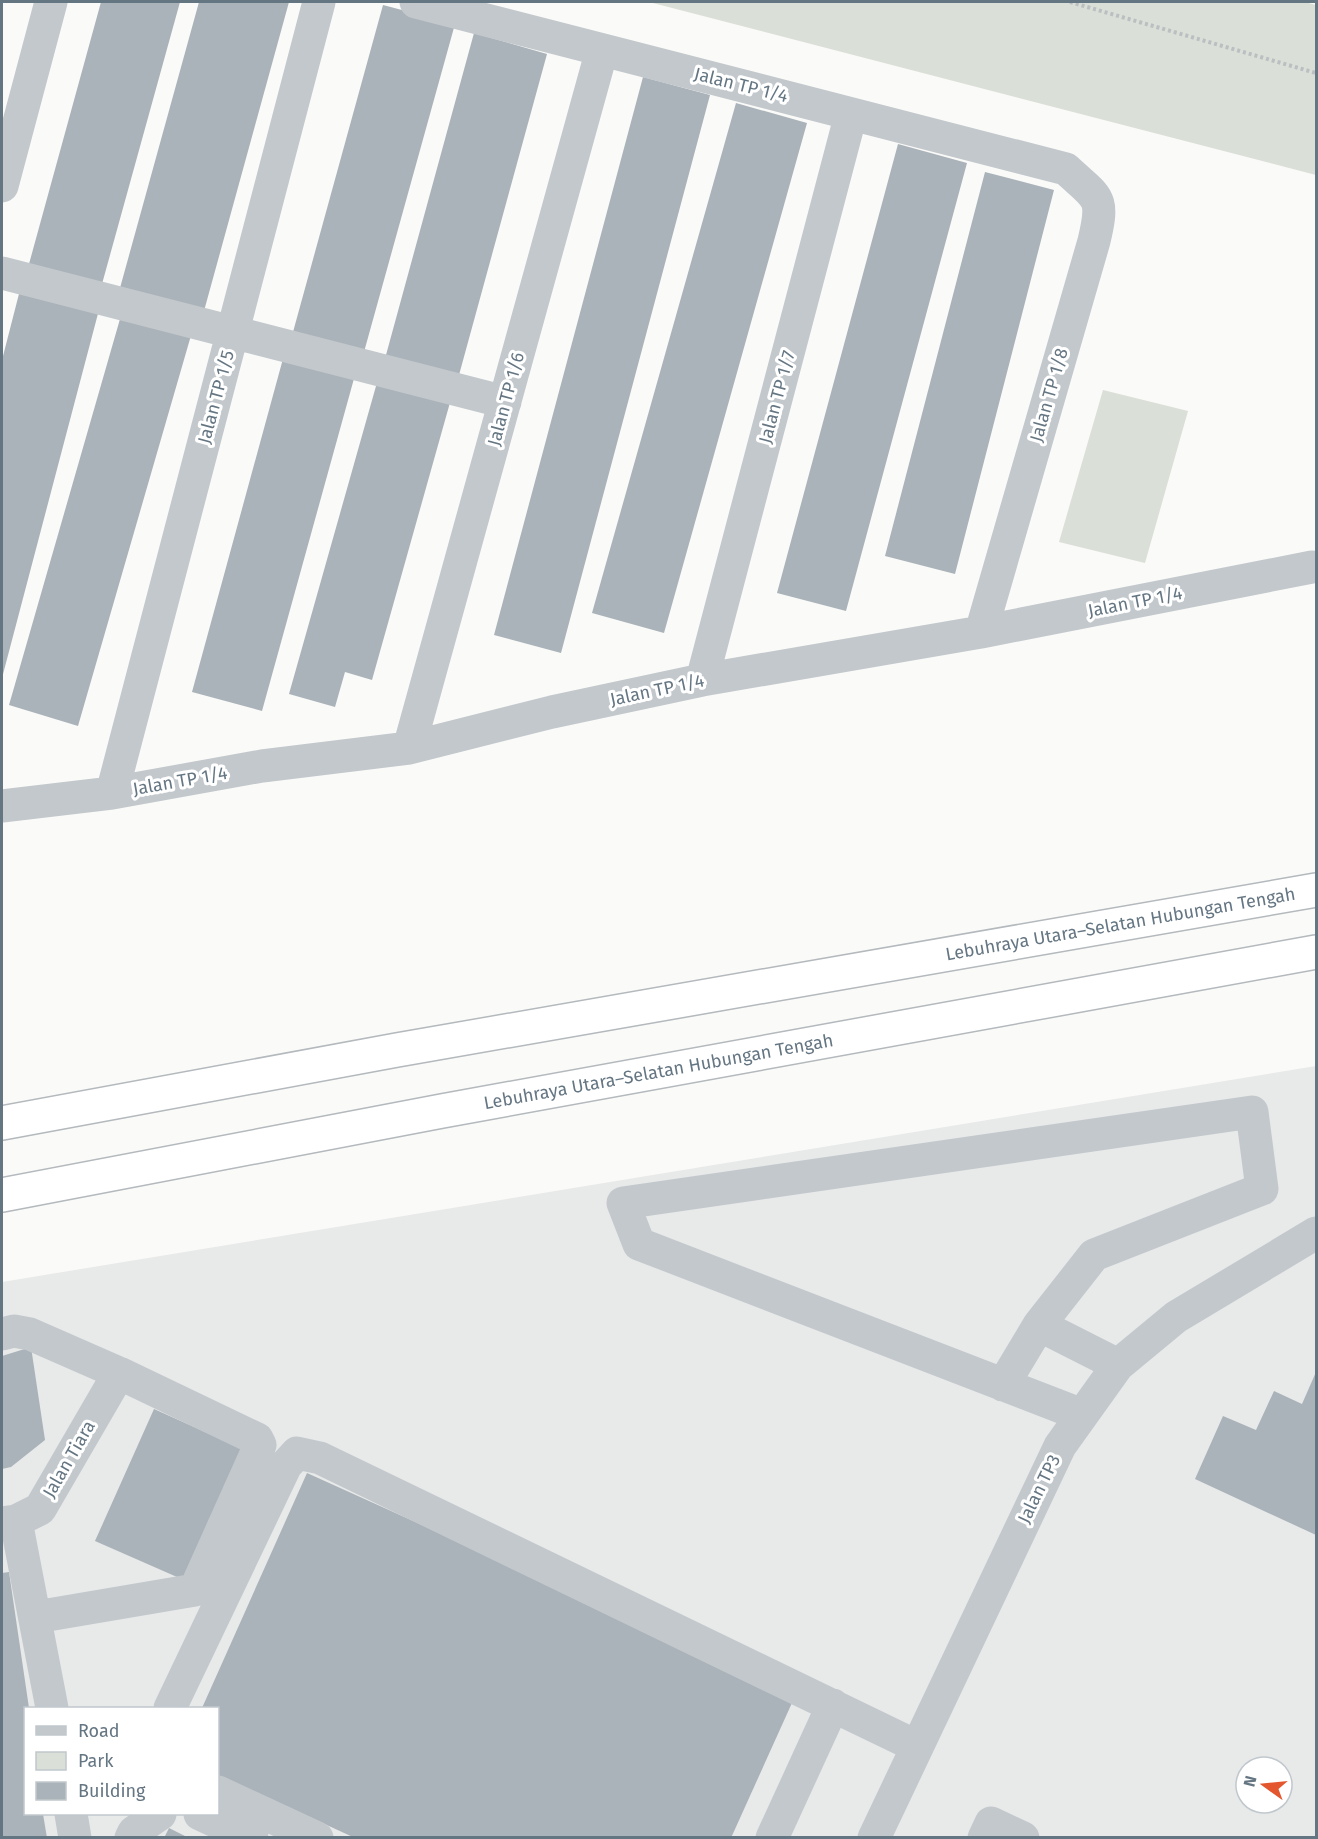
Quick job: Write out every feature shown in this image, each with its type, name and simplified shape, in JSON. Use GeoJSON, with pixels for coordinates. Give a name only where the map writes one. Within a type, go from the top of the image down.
{"type":"FeatureCollection","features":[{"type":"Feature","properties":{"kind":"highway","name":"Lebuhraya Utara–Selatan Hubungan Tengah"},"geometry":{"type":"LineString","coordinates":[[2,1123],[409,1048],[1317,890]]}},
{"type":"Feature","properties":{"kind":"highway","name":"Lebuhraya Utara–Selatan Hubungan Tengah"},"geometry":{"type":"LineString","coordinates":[[2,1195],[454,1109],[1317,952]]}},
{"type":"Feature","properties":{"kind":"street"},"geometry":{"type":"LineString","coordinates":[[2,186],[51,2]]}},
{"type":"Feature","properties":{"kind":"street","name":"Jalan TP 1/5"},"geometry":{"type":"LineString","coordinates":[[112,793],[319,2]]}},
{"type":"Feature","properties":{"kind":"street","name":"Jalan TP 1/4"},"geometry":{"type":"LineString","coordinates":[[416,2],[1066,169]]}},
{"type":"Feature","properties":{"kind":"street","name":"Jalan TP 1/6"},"geometry":{"type":"LineString","coordinates":[[409,748],[602,50]]}},
{"type":"Feature","properties":{"kind":"street","name":"Jalan TP 1/7"},"geometry":{"type":"LineString","coordinates":[[702,680],[851,114]]}},
{"type":"Feature","properties":{"kind":"street","name":"Jalan TP 1/8"},"geometry":{"type":"LineString","coordinates":[[981,632],[1099,219],[1099,203],[1091,190],[1066,169]]}},
{"type":"Feature","properties":{"kind":"street"},"geometry":{"type":"LineString","coordinates":[[2,273],[505,402]]}},
{"type":"Feature","properties":{"kind":"street","name":"Jalan TP 1/4"},"geometry":{"type":"LineString","coordinates":[[2,806],[112,793],[262,766],[409,748],[552,712],[702,680],[981,632],[1312,567]]}},
{"type":"Feature","properties":{"kind":"street"},"geometry":{"type":"LineString","coordinates":[[1003,1385],[1039,1325],[1094,1255],[1262,1188],[1252,1112],[623,1203],[639,1244],[1003,1385],[1082,1415]]}},
{"type":"Feature","properties":{"kind":"street","name":"Jalan TP3"},"geometry":{"type":"LineString","coordinates":[[874,1838],[1060,1446],[1118,1365],[1176,1317],[1317,1233]]}},
{"type":"Feature","properties":{"kind":"street"},"geometry":{"type":"LineString","coordinates":[[1039,1325],[1118,1365]]}},
{"type":"Feature","properties":{"kind":"street"},"geometry":{"type":"LineString","coordinates":[[2,1334],[14,1331],[30,1334],[119,1373],[257,1439],[260,1445],[195,1590],[36,1617]]}},
{"type":"Feature","properties":{"kind":"street","name":"Jalan Tiara"},"geometry":{"type":"LineString","coordinates":[[9,1522],[40,1509],[119,1373]]}},
{"type":"Feature","properties":{"kind":"street"},"geometry":{"type":"LineString","coordinates":[[170,1707],[286,1465],[297,1453],[320,1458],[916,1746]]}},
{"type":"Feature","properties":{"kind":"street"},"geometry":{"type":"LineString","coordinates":[[9,1522],[36,1617],[52,1707]]}},
{"type":"Feature","properties":{"kind":"street"},"geometry":{"type":"LineString","coordinates":[[772,1838],[833,1705]]}},
{"type":"Feature","properties":{"kind":"street"},"geometry":{"type":"LineString","coordinates":[[219,1792],[317,1838]]}},
{"type":"Feature","properties":{"kind":"street"},"geometry":{"type":"LineString","coordinates":[[71,1815],[75,1838]]}},
{"type":"Feature","properties":{"kind":"street"},"geometry":{"type":"LineString","coordinates":[[132,1838],[134,1832],[159,1815]]}},
{"type":"Feature","properties":{"kind":"street"},"geometry":{"type":"LineString","coordinates":[[202,1815],[252,1838]]}},
{"type":"Feature","properties":{"kind":"street"},"geometry":{"type":"LineString","coordinates":[[984,1838],[991,1823],[1023,1838]]}},
{"type":"Feature","properties":{"kind":"path"},"geometry":{"type":"LineString","coordinates":[[1070,2],[1317,74]]}},
{"type":"Feature","properties":{"kind":"shaded area"},"geometry":{"type":"Polygon","coordinates":[[[1316,1066],[1316,1837],[2,1837],[2,1282],[1316,1066]]]}},
{"type":"Feature","properties":{"kind":"green space"},"geometry":{"type":"Polygon","coordinates":[[[649,2],[1305,2],[1316,5],[1316,175],[649,2]]]}},
{"type":"Feature","properties":{"kind":"green space"},"geometry":{"type":"Polygon","coordinates":[[[1103,390],[1188,411],[1145,563],[1059,542],[1103,390]]]}},
{"type":"Feature","properties":{"kind":"building"},"geometry":{"type":"Polygon","coordinates":[[[101,2],[180,2],[102,284],[29,264],[101,2]]]}},
{"type":"Feature","properties":{"kind":"building"},"geometry":{"type":"Polygon","coordinates":[[[199,2],[289,2],[204,311],[120,288],[199,2]]]}},
{"type":"Feature","properties":{"kind":"building"},"geometry":{"type":"Polygon","coordinates":[[[383,5],[455,24],[364,352],[293,332],[383,5]]]}},
{"type":"Feature","properties":{"kind":"building"},"geometry":{"type":"Polygon","coordinates":[[[474,33],[547,54],[459,375],[386,355],[474,33]]]}},
{"type":"Feature","properties":{"kind":"building"},"geometry":{"type":"Polygon","coordinates":[[[643,77],[710,95],[561,653],[494,635],[643,77]]]}},
{"type":"Feature","properties":{"kind":"building"},"geometry":{"type":"Polygon","coordinates":[[[736,103],[807,123],[664,633],[592,613],[736,103]]]}},
{"type":"Feature","properties":{"kind":"building"},"geometry":{"type":"Polygon","coordinates":[[[898,144],[967,163],[846,611],[777,593],[898,144]]]}},
{"type":"Feature","properties":{"kind":"building"},"geometry":{"type":"Polygon","coordinates":[[[985,172],[1054,190],[955,574],[885,556],[985,172]]]}},
{"type":"Feature","properties":{"kind":"building"},"geometry":{"type":"Polygon","coordinates":[[[21,286],[100,306],[2,678],[2,360],[21,286]]]}},
{"type":"Feature","properties":{"kind":"building"},"geometry":{"type":"Polygon","coordinates":[[[122,312],[192,332],[78,726],[9,705],[122,312]]]}},
{"type":"Feature","properties":{"kind":"building"},"geometry":{"type":"Polygon","coordinates":[[[284,355],[355,375],[262,711],[192,692],[284,355]]]}},
{"type":"Feature","properties":{"kind":"building"},"geometry":{"type":"Polygon","coordinates":[[[378,379],[451,399],[372,680],[345,672],[335,707],[289,694],[378,379]]]}},
{"type":"Feature","properties":{"kind":"building"},"geometry":{"type":"Polygon","coordinates":[[[31,1347],[45,1440],[11,1467],[2,1469],[2,1356],[31,1347]]]}},
{"type":"Feature","properties":{"kind":"building"},"geometry":{"type":"Polygon","coordinates":[[[1316,1372],[1316,1535],[1195,1479],[1223,1416],[1256,1430],[1274,1391],[1302,1404],[1316,1372]]]}},
{"type":"Feature","properties":{"kind":"building"},"geometry":{"type":"Polygon","coordinates":[[[154,1409],[252,1453],[193,1584],[95,1541],[154,1409]]]}},
{"type":"Feature","properties":{"kind":"building"},"geometry":{"type":"Polygon","coordinates":[[[307,1473],[796,1694],[731,1838],[355,1838],[219,1775],[219,1707],[202,1707],[307,1473]]]}},
{"type":"Feature","properties":{"kind":"building"},"geometry":{"type":"Polygon","coordinates":[[[9,1572],[29,1707],[24,1707],[24,1815],[43,1815],[47,1838],[2,1838],[2,1573],[9,1572]]]}},
{"type":"Feature","properties":{"kind":"building"},"geometry":{"type":"Polygon","coordinates":[[[169,1828],[189,1838],[164,1838],[169,1828]]]}}]}
